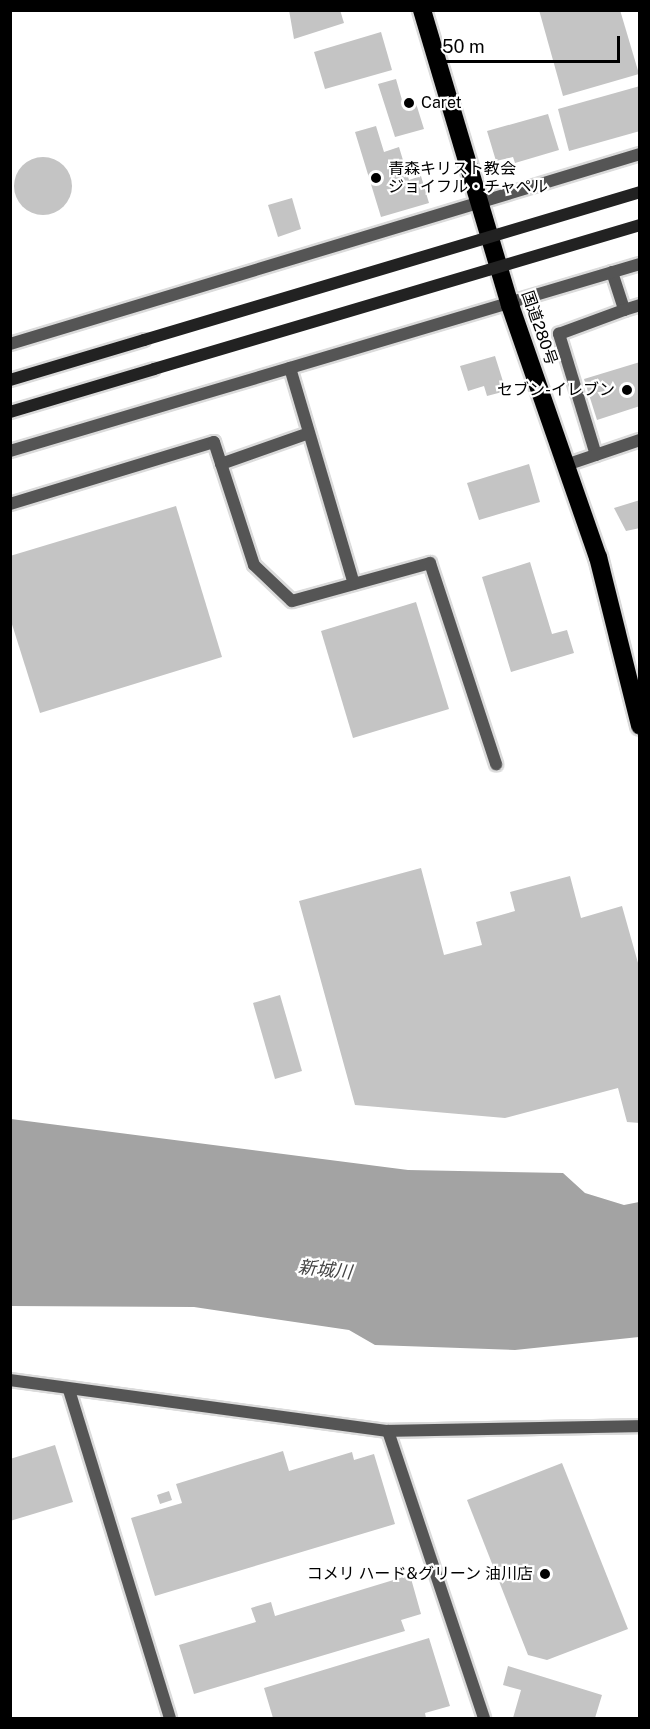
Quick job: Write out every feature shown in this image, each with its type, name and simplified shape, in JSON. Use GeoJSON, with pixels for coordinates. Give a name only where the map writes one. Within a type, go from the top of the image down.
{"type":"FeatureCollection","features":[{"type":"Feature","properties":{"kind":"highway","name":"国道280号"},"geometry":{"type":"LineString","coordinates":[[422,10],[510,305],[606,588],[639,726]]}},
{"type":"Feature","properties":{"kind":"street"},"geometry":{"type":"LineString","coordinates":[[10,344],[481,206],[639,154]]}},
{"type":"Feature","properties":{"kind":"street"},"geometry":{"type":"LineString","coordinates":[[10,380],[639,192]]}},
{"type":"Feature","properties":{"kind":"street"},"geometry":{"type":"LineString","coordinates":[[10,412],[639,225]]}},
{"type":"Feature","properties":{"kind":"street"},"geometry":{"type":"LineString","coordinates":[[10,451],[510,305],[639,264]]}},
{"type":"Feature","properties":{"kind":"street"},"geometry":{"type":"LineString","coordinates":[[612,272],[624,310]]}},
{"type":"Feature","properties":{"kind":"street"},"geometry":{"type":"LineString","coordinates":[[596,455],[559,334],[639,306]]}},
{"type":"Feature","properties":{"kind":"street"},"geometry":{"type":"LineString","coordinates":[[290,368],[354,584]]}},
{"type":"Feature","properties":{"kind":"street"},"geometry":{"type":"LineString","coordinates":[[221,464],[309,432]]}},
{"type":"Feature","properties":{"kind":"street"},"geometry":{"type":"LineString","coordinates":[[566,465],[639,440]]}},
{"type":"Feature","properties":{"kind":"street"},"geometry":{"type":"LineString","coordinates":[[10,504],[214,442],[254,565],[292,601],[430,563],[496,764]]}},
{"type":"Feature","properties":{"kind":"street"},"geometry":{"type":"LineString","coordinates":[[10,1380],[69,1390],[388,1431],[639,1426]]}},
{"type":"Feature","properties":{"kind":"street"},"geometry":{"type":"LineString","coordinates":[[69,1390],[170,1719]]}},
{"type":"Feature","properties":{"kind":"street"},"geometry":{"type":"LineString","coordinates":[[388,1431],[484,1719]]}},
{"type":"Feature","properties":{"kind":"water","name":"新城川"},"geometry":{"type":"Polygon","coordinates":[[[11,1119],[408,1170],[563,1173],[585,1193],[624,1205],[639,1202],[639,1337],[515,1350],[375,1345],[349,1330],[194,1307],[11,1306],[11,1119]]]}},
{"type":"Feature","properties":{"kind":"building"},"geometry":{"type":"Polygon","coordinates":[[[289,10],[340,10],[344,23],[294,39],[289,10]]]}},
{"type":"Feature","properties":{"kind":"building"},"geometry":{"type":"Polygon","coordinates":[[[539,10],[620,10],[639,74],[563,96],[539,10]]]}},
{"type":"Feature","properties":{"kind":"building"},"geometry":{"type":"Polygon","coordinates":[[[381,32],[392,70],[325,89],[314,52],[381,32]]]}},
{"type":"Feature","properties":{"kind":"building"},"geometry":{"type":"Polygon","coordinates":[[[396,79],[402,100],[414,97],[424,129],[395,137],[378,84],[396,79]]]}},
{"type":"Feature","properties":{"kind":"building"},"geometry":{"type":"Polygon","coordinates":[[[640,86],[640,131],[569,151],[558,109],[640,86]]]}},
{"type":"Feature","properties":{"kind":"building"},"geometry":{"type":"Polygon","coordinates":[[[548,114],[559,150],[515,163],[513,157],[496,161],[487,131],[548,114]]]}},
{"type":"Feature","properties":{"kind":"building"},"geometry":{"type":"Polygon","coordinates":[[[376,126],[384,152],[399,147],[409,180],[421,176],[429,203],[381,217],[355,132],[376,126]]]}},
{"type":"Feature","properties":{"kind":"building"},"geometry":{"type":"Polygon","coordinates":[[[37,157],[49,157],[64,165],[72,180],[72,192],[64,207],[49,215],[37,215],[22,207],[14,192],[14,180],[22,165],[37,157]]]}},
{"type":"Feature","properties":{"kind":"building"},"geometry":{"type":"Polygon","coordinates":[[[292,198],[301,229],[278,237],[268,205],[292,198]]]}},
{"type":"Feature","properties":{"kind":"building"},"geometry":{"type":"Polygon","coordinates":[[[495,356],[506,391],[487,396],[484,386],[468,391],[460,366],[495,356]]]}},
{"type":"Feature","properties":{"kind":"building"},"geometry":{"type":"Polygon","coordinates":[[[640,362],[640,406],[597,420],[584,379],[640,362]]]}},
{"type":"Feature","properties":{"kind":"building"},"geometry":{"type":"Polygon","coordinates":[[[529,464],[540,502],[479,520],[467,483],[529,464]]]}},
{"type":"Feature","properties":{"kind":"building"},"geometry":{"type":"Polygon","coordinates":[[[640,500],[640,528],[626,531],[614,508],[640,500]]]}},
{"type":"Feature","properties":{"kind":"building"},"geometry":{"type":"Polygon","coordinates":[[[176,506],[222,657],[40,713],[10,618],[10,556],[176,506]]]}},
{"type":"Feature","properties":{"kind":"building"},"geometry":{"type":"Polygon","coordinates":[[[530,562],[552,634],[567,630],[574,653],[511,672],[482,577],[530,562]]]}},
{"type":"Feature","properties":{"kind":"building"},"geometry":{"type":"Polygon","coordinates":[[[416,602],[449,709],[353,738],[321,631],[416,602]]]}},
{"type":"Feature","properties":{"kind":"building"},"geometry":{"type":"Polygon","coordinates":[[[421,868],[444,955],[482,945],[476,922],[515,911],[510,892],[570,876],[581,918],[622,906],[640,970],[640,1123],[627,1122],[618,1088],[505,1118],[355,1105],[299,901],[421,868]]]}},
{"type":"Feature","properties":{"kind":"building"},"geometry":{"type":"Polygon","coordinates":[[[280,995],[302,1071],[275,1079],[253,1003],[280,995]]]}},
{"type":"Feature","properties":{"kind":"building"},"geometry":{"type":"Polygon","coordinates":[[[55,1445],[73,1502],[10,1521],[10,1459],[55,1445]]]}},
{"type":"Feature","properties":{"kind":"building"},"geometry":{"type":"Polygon","coordinates":[[[283,1451],[289,1471],[352,1452],[354,1460],[374,1454],[395,1524],[155,1596],[131,1518],[182,1503],[176,1484],[283,1451]]]}},
{"type":"Feature","properties":{"kind":"building"},"geometry":{"type":"Polygon","coordinates":[[[562,1463],[628,1629],[547,1660],[528,1655],[467,1500],[562,1463]]]}},
{"type":"Feature","properties":{"kind":"building"},"geometry":{"type":"Polygon","coordinates":[[[169,1491],[172,1500],[160,1504],[157,1495],[169,1491]]]}},
{"type":"Feature","properties":{"kind":"building"},"geometry":{"type":"Polygon","coordinates":[[[410,1575],[421,1614],[401,1620],[405,1631],[194,1694],[179,1645],[256,1622],[251,1608],[271,1602],[275,1616],[410,1575]]]}},
{"type":"Feature","properties":{"kind":"building"},"geometry":{"type":"Polygon","coordinates":[[[429,1638],[450,1706],[425,1713],[426,1718],[273,1718],[264,1688],[429,1638]]]}},
{"type":"Feature","properties":{"kind":"building"},"geometry":{"type":"Polygon","coordinates":[[[508,1666],[602,1695],[595,1718],[513,1718],[521,1690],[503,1685],[508,1666]]]}},
{"type":"Feature","properties":{"kind":"place","name":"Caret"},"geometry":{"type":"Point","coordinates":[409,103]}},
{"type":"Feature","properties":{"kind":"place","name":"青森キリスト教会 ジョイフル・チャペル"},"geometry":{"type":"Point","coordinates":[376,178]}},
{"type":"Feature","properties":{"kind":"place","name":"セブン-イレブン"},"geometry":{"type":"Point","coordinates":[627,390]}},
{"type":"Feature","properties":{"kind":"place","name":"コメリ ハード&グリーン 油川店"},"geometry":{"type":"Point","coordinates":[545,1574]}}]}
